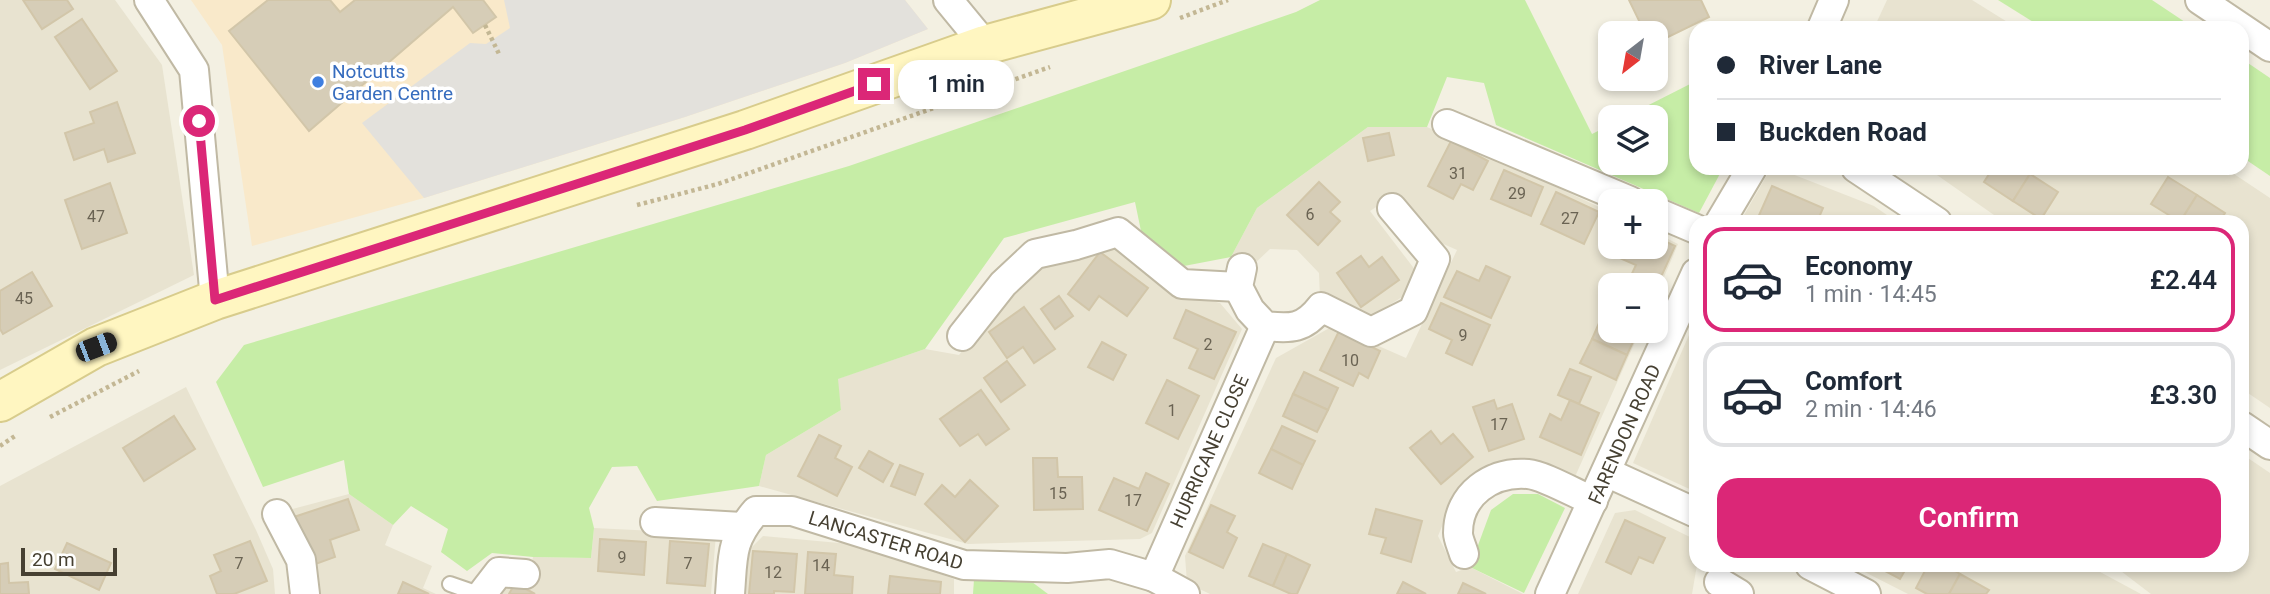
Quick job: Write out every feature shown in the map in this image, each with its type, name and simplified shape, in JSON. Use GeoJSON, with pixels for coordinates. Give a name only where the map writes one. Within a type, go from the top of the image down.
{"type":"FeatureCollection","features":[{"type":"Feature","properties":{"kind":"main road"},"geometry":{"type":"LineString","coordinates":[[0,402],[96,347],[215,300],[745,130],[985,45],[1151,0]]}},
{"type":"Feature","properties":{"kind":"street"},"geometry":{"type":"LineString","coordinates":[[149,0],[194,70],[215,300]]}},
{"type":"Feature","properties":{"kind":"street"},"geometry":{"type":"LineString","coordinates":[[948,0],[985,45]]}},
{"type":"Feature","properties":{"kind":"street"},"geometry":{"type":"LineString","coordinates":[[1825,21],[1834,0]]}},
{"type":"Feature","properties":{"kind":"street"},"geometry":{"type":"LineString","coordinates":[[2200,0],[2231,21]]}},
{"type":"Feature","properties":{"kind":"street"},"geometry":{"type":"LineString","coordinates":[[2249,33],[2270,47]]}},
{"type":"Feature","properties":{"kind":"street"},"geometry":{"type":"LineString","coordinates":[[1447,124],[1601,189]]}},
{"type":"Feature","properties":{"kind":"street"},"geometry":{"type":"LineString","coordinates":[[1724,215],[1748,175]]}},
{"type":"Feature","properties":{"kind":"street"},"geometry":{"type":"LineString","coordinates":[[1866,175],[1926,215]]}},
{"type":"Feature","properties":{"kind":"street"},"geometry":{"type":"LineString","coordinates":[[962,335],[1003,284],[1035,254],[1118,232],[1182,284],[1240,277],[1250,310],[1265,326],[1290,329],[1312,320],[1321,307],[1371,332],[1413,312],[1435,259],[1392,208]]}},
{"type":"Feature","properties":{"kind":"street"},"geometry":{"type":"LineString","coordinates":[[1668,217],[1689,226]]}},
{"type":"Feature","properties":{"kind":"street","name":"FARENDON ROAD"},"geometry":{"type":"LineString","coordinates":[[1550,594],[1689,288]]}},
{"type":"Feature","properties":{"kind":"street","name":"HURRICANE CLOSE"},"geometry":{"type":"LineString","coordinates":[[1154,577],[1265,326]]}},
{"type":"Feature","properties":{"kind":"street"},"geometry":{"type":"LineString","coordinates":[[2249,431],[2270,445]]}},
{"type":"Feature","properties":{"kind":"street"},"geometry":{"type":"LineString","coordinates":[[1606,472],[1689,510]]}},
{"type":"Feature","properties":{"kind":"street"},"geometry":{"type":"LineString","coordinates":[[1464,554],[1458,534],[1463,506],[1482,484],[1493,479],[1504,475],[1531,474],[1593,502]]}},
{"type":"Feature","properties":{"kind":"street","name":"LANCASTER ROAD"},"geometry":{"type":"LineString","coordinates":[[741,527],[755,511],[792,511],[964,565],[1068,581],[1110,564],[1154,577],[1185,594]]}},
{"type":"Feature","properties":{"kind":"street"},"geometry":{"type":"LineString","coordinates":[[277,514],[301,560],[305,594]]}},
{"type":"Feature","properties":{"kind":"street"},"geometry":{"type":"LineString","coordinates":[[655,522],[741,527],[733,549],[730,594]]}},
{"type":"Feature","properties":{"kind":"street"},"geometry":{"type":"LineString","coordinates":[[480,594],[499,572],[525,574]]}},
{"type":"Feature","properties":{"kind":"street"},"geometry":{"type":"LineString","coordinates":[[1824,572],[1866,594]]}},
{"type":"Feature","properties":{"kind":"lane"},"geometry":{"type":"LineString","coordinates":[[450,584],[480,594]]}},
{"type":"Feature","properties":{"kind":"path"},"geometry":{"type":"LineString","coordinates":[[485,24],[500,56]]}},
{"type":"Feature","properties":{"kind":"shaded area"},"geometry":{"type":"Polygon","coordinates":[[[0,0],[115,0],[162,65],[194,275],[0,370],[0,0]]]}},
{"type":"Feature","properties":{"kind":"shaded area"},"geometry":{"type":"Polygon","coordinates":[[[191,0],[905,0],[928,29],[845,63],[685,117],[424,198],[252,246],[222,45],[191,0]]]}},
{"type":"Feature","properties":{"kind":"shaded area"},"geometry":{"type":"Polygon","coordinates":[[[504,0],[905,0],[928,29],[845,63],[685,117],[424,198],[362,123],[470,43],[486,44],[510,28],[504,0]]]}},
{"type":"Feature","properties":{"kind":"shaded area"},"geometry":{"type":"Polygon","coordinates":[[[1887,0],[1972,0],[2006,21],[1877,21],[1887,0]]]}},
{"type":"Feature","properties":{"kind":"shaded area"},"geometry":{"type":"Polygon","coordinates":[[[1368,127],[1427,127],[1598,206],[1598,259],[1668,259],[1668,239],[1678,244],[1666,273],[1598,273],[1598,343],[1635,343],[1574,479],[1527,459],[1490,463],[1457,490],[1438,536],[1456,572],[1470,567],[1523,594],[1210,594],[1187,583],[1185,556],[1276,358],[1333,326],[1406,358],[1457,250],[1423,235],[1390,198],[1370,211],[1416,271],[1407,294],[1365,320],[1320,299],[1319,273],[1297,250],[1270,249],[1252,266],[1231,257],[1257,208],[1368,127]]]}},
{"type":"Feature","properties":{"kind":"shaded area"},"geometry":{"type":"Polygon","coordinates":[[[1767,175],[1795,175],[1874,206],[1887,215],[1744,215],[1767,175]]]}},
{"type":"Feature","properties":{"kind":"shaded area"},"geometry":{"type":"Polygon","coordinates":[[[1937,175],[2236,175],[2270,198],[2270,408],[2249,394],[2249,215],[1994,215],[1937,175]]]}},
{"type":"Feature","properties":{"kind":"shaded area"},"geometry":{"type":"Polygon","coordinates":[[[1113,245],[1166,289],[1220,303],[1242,329],[1152,533],[1140,539],[968,544],[759,486],[766,455],[841,410],[837,379],[925,349],[959,355],[1014,288],[1045,264],[1113,245]]]}},
{"type":"Feature","properties":{"kind":"shaded area"},"geometry":{"type":"Polygon","coordinates":[[[1689,335],[1689,489],[1633,463],[1689,335]]]}},
{"type":"Feature","properties":{"kind":"shaded area"},"geometry":{"type":"Polygon","coordinates":[[[186,387],[273,569],[275,594],[0,594],[0,486],[186,387]]]}},
{"type":"Feature","properties":{"kind":"shaded area"},"geometry":{"type":"Polygon","coordinates":[[[2249,459],[2270,473],[2270,594],[2151,594],[2122,572],[2249,572],[2249,459]]]}},
{"type":"Feature","properties":{"kind":"shaded area"},"geometry":{"type":"Polygon","coordinates":[[[349,494],[393,525],[385,545],[432,566],[423,588],[436,594],[315,594],[285,511],[349,494]]]}},
{"type":"Feature","properties":{"kind":"shaded area"},"geometry":{"type":"Polygon","coordinates":[[[1635,510],[1689,537],[1689,572],[1696,572],[1692,594],[1578,594],[1615,513],[1635,510]]]}},
{"type":"Feature","properties":{"kind":"shaded area"},"geometry":{"type":"Polygon","coordinates":[[[594,528],[716,534],[711,594],[494,594],[497,586],[528,581],[533,557],[591,558],[594,528]]]}},
{"type":"Feature","properties":{"kind":"shaded area"},"geometry":{"type":"Polygon","coordinates":[[[763,536],[861,545],[954,579],[954,594],[746,594],[748,551],[763,536]]]}},
{"type":"Feature","properties":{"kind":"shaded area"},"geometry":{"type":"Polygon","coordinates":[[[1865,572],[2100,572],[2141,594],[1908,594],[1865,572]]]}},
{"type":"Feature","properties":{"kind":"green space"},"geometry":{"type":"Polygon","coordinates":[[[1320,0],[1525,0],[1592,134],[1598,131],[1598,169],[1496,125],[1484,83],[1447,77],[1427,127],[1368,127],[1257,208],[1231,257],[1184,266],[1141,231],[1135,202],[1004,238],[925,349],[838,379],[841,410],[766,455],[759,486],[657,501],[637,466],[612,467],[589,508],[594,528],[591,558],[492,553],[467,571],[441,552],[448,529],[411,506],[393,525],[349,494],[344,460],[263,487],[216,382],[244,345],[849,166],[1296,12],[1320,0]]]}},
{"type":"Feature","properties":{"kind":"green space"},"geometry":{"type":"Polygon","coordinates":[[[1998,0],[2152,0],[2184,21],[2032,21],[1998,0]]]}},
{"type":"Feature","properties":{"kind":"green space"},"geometry":{"type":"Polygon","coordinates":[[[2249,64],[2270,78],[2270,176],[2249,162],[2249,64]]]}},
{"type":"Feature","properties":{"kind":"green space"},"geometry":{"type":"Polygon","coordinates":[[[1689,85],[1689,175],[1719,175],[1699,213],[1668,200],[1668,189],[1644,189],[1611,175],[1668,175],[1668,105],[1649,105],[1689,85]]]}},
{"type":"Feature","properties":{"kind":"green space"},"geometry":{"type":"Polygon","coordinates":[[[1513,494],[1538,494],[1565,508],[1524,593],[1470,567],[1491,510],[1513,494]]]}},
{"type":"Feature","properties":{"kind":"green space"},"geometry":{"type":"Polygon","coordinates":[[[974,579],[1028,579],[1048,594],[973,594],[974,579]]]}},
{"type":"Feature","properties":{"kind":"building"},"geometry":{"type":"Polygon","coordinates":[[[23,0],[67,0],[73,9],[42,29],[23,0]]]}},
{"type":"Feature","properties":{"kind":"building","name":"Notcutts Garden Centre"},"geometry":{"type":"Polygon","coordinates":[[[268,0],[330,0],[340,12],[355,0],[483,0],[496,17],[473,33],[453,7],[309,131],[229,31],[268,0]]]}},
{"type":"Feature","properties":{"kind":"building"},"geometry":{"type":"Polygon","coordinates":[[[1629,0],[1701,0],[1709,17],[1701,21],[1689,21],[1689,27],[1668,37],[1668,21],[1639,21],[1629,0]]]}},
{"type":"Feature","properties":{"kind":"building"},"geometry":{"type":"Polygon","coordinates":[[[82,19],[117,71],[90,89],[55,37],[82,19]]]}},
{"type":"Feature","properties":{"kind":"building"},"geometry":{"type":"Polygon","coordinates":[[[117,102],[135,153],[108,162],[104,149],[74,160],[65,133],[94,123],[90,112],[117,102]]]}},
{"type":"Feature","properties":{"kind":"building"},"geometry":{"type":"Polygon","coordinates":[[[1389,133],[1394,155],[1368,161],[1363,138],[1389,133]]]}},
{"type":"Feature","properties":{"kind":"building"},"geometry":{"type":"Polygon","coordinates":[[[1451,141],[1488,161],[1473,190],[1461,184],[1453,199],[1428,186],[1451,141]]]}},
{"type":"Feature","properties":{"kind":"building"},"geometry":{"type":"Polygon","coordinates":[[[1504,170],[1543,187],[1531,216],[1491,199],[1504,170]]]}},
{"type":"Feature","properties":{"kind":"building"},"geometry":{"type":"Polygon","coordinates":[[[1988,175],[2029,175],[2013,201],[1984,182],[1988,175]]]}},
{"type":"Feature","properties":{"kind":"building"},"geometry":{"type":"Polygon","coordinates":[[[2029,175],[2058,192],[2044,215],[2035,215],[2013,201],[2029,175]]]}},
{"type":"Feature","properties":{"kind":"building"},"geometry":{"type":"Polygon","coordinates":[[[2168,177],[2197,195],[2184,215],[2169,215],[2151,204],[2168,177]]]}},
{"type":"Feature","properties":{"kind":"building"},"geometry":{"type":"Polygon","coordinates":[[[1319,182],[1340,202],[1330,212],[1340,221],[1318,245],[1287,215],[1319,182]]]}},
{"type":"Feature","properties":{"kind":"building"},"geometry":{"type":"Polygon","coordinates":[[[110,183],[127,233],[82,249],[65,200],[110,183]]]}},
{"type":"Feature","properties":{"kind":"building"},"geometry":{"type":"Polygon","coordinates":[[[1772,186],[1823,208],[1820,215],[1759,215],[1772,186]]]}},
{"type":"Feature","properties":{"kind":"building"},"geometry":{"type":"Polygon","coordinates":[[[1556,192],[1598,212],[1584,244],[1541,224],[1556,192]]]}},
{"type":"Feature","properties":{"kind":"building"},"geometry":{"type":"Polygon","coordinates":[[[2197,195],[2225,213],[2224,215],[2184,215],[2197,195]]]}},
{"type":"Feature","properties":{"kind":"building"},"geometry":{"type":"Polygon","coordinates":[[[1668,243],[1675,246],[1663,273],[1632,273],[1636,265],[1622,259],[1668,259],[1668,243]]]}},
{"type":"Feature","properties":{"kind":"building"},"geometry":{"type":"Polygon","coordinates":[[[1100,252],[1148,288],[1127,316],[1099,296],[1089,310],[1068,294],[1100,252]]]}},
{"type":"Feature","properties":{"kind":"building"},"geometry":{"type":"Polygon","coordinates":[[[1361,256],[1369,267],[1382,257],[1399,280],[1361,307],[1337,273],[1361,256]]]}},
{"type":"Feature","properties":{"kind":"building"},"geometry":{"type":"Polygon","coordinates":[[[1486,266],[1510,277],[1491,318],[1444,297],[1457,271],[1479,281],[1486,266]]]}},
{"type":"Feature","properties":{"kind":"building"},"geometry":{"type":"Polygon","coordinates":[[[32,272],[52,306],[3,334],[0,329],[0,291],[32,272]]]}},
{"type":"Feature","properties":{"kind":"building"},"geometry":{"type":"Polygon","coordinates":[[[1059,296],[1073,316],[1055,329],[1041,309],[1059,296]]]}},
{"type":"Feature","properties":{"kind":"building"},"geometry":{"type":"Polygon","coordinates":[[[1441,303],[1490,325],[1472,365],[1446,353],[1452,340],[1429,329],[1441,303]]]}},
{"type":"Feature","properties":{"kind":"building"},"geometry":{"type":"Polygon","coordinates":[[[1024,307],[1055,349],[1034,363],[1023,347],[1007,358],[989,332],[1024,307]]]}},
{"type":"Feature","properties":{"kind":"building"},"geometry":{"type":"Polygon","coordinates":[[[1186,310],[1236,332],[1214,379],[1189,368],[1198,349],[1174,338],[1186,310]]]}},
{"type":"Feature","properties":{"kind":"building"},"geometry":{"type":"Polygon","coordinates":[[[1598,325],[1598,342],[1592,339],[1598,325]]]}},
{"type":"Feature","properties":{"kind":"building"},"geometry":{"type":"Polygon","coordinates":[[[1339,331],[1380,351],[1368,378],[1359,373],[1353,386],[1320,370],[1339,331]]]}},
{"type":"Feature","properties":{"kind":"building"},"geometry":{"type":"Polygon","coordinates":[[[1592,339],[1627,355],[1616,380],[1580,363],[1592,339]]]}},
{"type":"Feature","properties":{"kind":"building"},"geometry":{"type":"Polygon","coordinates":[[[1102,342],[1126,355],[1113,380],[1088,367],[1102,342]]]}},
{"type":"Feature","properties":{"kind":"building"},"geometry":{"type":"Polygon","coordinates":[[[1601,343],[1632,343],[1627,355],[1601,343]]]}},
{"type":"Feature","properties":{"kind":"building"},"geometry":{"type":"Polygon","coordinates":[[[1007,361],[1025,385],[1001,402],[984,378],[1007,361]]]}},
{"type":"Feature","properties":{"kind":"building"},"geometry":{"type":"Polygon","coordinates":[[[1570,369],[1591,377],[1579,404],[1558,395],[1570,369]]]}},
{"type":"Feature","properties":{"kind":"building"},"geometry":{"type":"Polygon","coordinates":[[[1304,372],[1338,388],[1328,410],[1293,394],[1304,372]]]}},
{"type":"Feature","properties":{"kind":"building"},"geometry":{"type":"Polygon","coordinates":[[[1167,380],[1199,396],[1178,439],[1146,423],[1167,380]]]}},
{"type":"Feature","properties":{"kind":"building"},"geometry":{"type":"Polygon","coordinates":[[[981,390],[1009,429],[986,445],[978,434],[960,446],[940,419],[981,390]]]}},
{"type":"Feature","properties":{"kind":"building"},"geometry":{"type":"Polygon","coordinates":[[[1293,394],[1328,410],[1317,432],[1283,416],[1293,394]]]}},
{"type":"Feature","properties":{"kind":"building"},"geometry":{"type":"Polygon","coordinates":[[[1494,400],[1497,409],[1512,404],[1524,439],[1489,451],[1473,407],[1494,400]]]}},
{"type":"Feature","properties":{"kind":"building"},"geometry":{"type":"Polygon","coordinates":[[[1570,400],[1599,413],[1581,455],[1540,437],[1550,414],[1561,420],[1570,400]]]}},
{"type":"Feature","properties":{"kind":"building"},"geometry":{"type":"Polygon","coordinates":[[[174,416],[195,449],[144,481],[123,448],[174,416]]]}},
{"type":"Feature","properties":{"kind":"building"},"geometry":{"type":"Polygon","coordinates":[[[1282,426],[1315,441],[1303,465],[1271,449],[1282,426]]]}},
{"type":"Feature","properties":{"kind":"building"},"geometry":{"type":"Polygon","coordinates":[[[1431,431],[1441,444],[1453,434],[1473,457],[1441,484],[1410,448],[1431,431]]]}},
{"type":"Feature","properties":{"kind":"building"},"geometry":{"type":"Polygon","coordinates":[[[819,435],[841,446],[835,458],[852,467],[837,496],[798,476],[819,435]]]}},
{"type":"Feature","properties":{"kind":"building"},"geometry":{"type":"Polygon","coordinates":[[[1271,449],[1303,465],[1292,489],[1259,473],[1271,449]]]}},
{"type":"Feature","properties":{"kind":"building"},"geometry":{"type":"Polygon","coordinates":[[[869,451],[893,464],[883,482],[859,468],[869,451]]]}},
{"type":"Feature","properties":{"kind":"building"},"geometry":{"type":"Polygon","coordinates":[[[1033,458],[1057,458],[1058,477],[1082,477],[1083,509],[1034,510],[1033,458]]]}},
{"type":"Feature","properties":{"kind":"building"},"geometry":{"type":"Polygon","coordinates":[[[900,465],[923,474],[915,495],[891,486],[900,465]]]}},
{"type":"Feature","properties":{"kind":"building"},"geometry":{"type":"Polygon","coordinates":[[[1146,473],[1169,484],[1147,531],[1099,510],[1114,478],[1139,489],[1146,473]]]}},
{"type":"Feature","properties":{"kind":"building"},"geometry":{"type":"Polygon","coordinates":[[[970,480],[998,506],[965,542],[925,504],[942,485],[955,497],[970,480]]]}},
{"type":"Feature","properties":{"kind":"building"},"geometry":{"type":"Polygon","coordinates":[[[348,499],[359,530],[330,540],[335,557],[310,566],[294,517],[348,499]]]}},
{"type":"Feature","properties":{"kind":"building"},"geometry":{"type":"Polygon","coordinates":[[[1211,505],[1235,516],[1227,532],[1237,538],[1223,568],[1189,552],[1211,505]]]}},
{"type":"Feature","properties":{"kind":"building"},"geometry":{"type":"Polygon","coordinates":[[[1376,509],[1422,521],[1411,562],[1381,553],[1386,538],[1369,534],[1376,509]]]}},
{"type":"Feature","properties":{"kind":"building"},"geometry":{"type":"Polygon","coordinates":[[[1625,520],[1665,538],[1653,563],[1639,557],[1631,574],[1606,562],[1625,520]]]}},
{"type":"Feature","properties":{"kind":"building"},"geometry":{"type":"Polygon","coordinates":[[[600,539],[646,542],[644,575],[598,571],[600,539]]]}},
{"type":"Feature","properties":{"kind":"building"},"geometry":{"type":"Polygon","coordinates":[[[250,541],[267,581],[234,594],[217,594],[210,576],[221,571],[214,555],[250,541]]]}},
{"type":"Feature","properties":{"kind":"building"},"geometry":{"type":"Polygon","coordinates":[[[670,541],[709,544],[705,586],[667,583],[670,541]]]}},
{"type":"Feature","properties":{"kind":"building"},"geometry":{"type":"Polygon","coordinates":[[[67,543],[111,563],[99,590],[55,569],[67,543]]]}},
{"type":"Feature","properties":{"kind":"building"},"geometry":{"type":"Polygon","coordinates":[[[1263,544],[1287,554],[1273,586],[1249,576],[1263,544]]]}},
{"type":"Feature","properties":{"kind":"building"},"geometry":{"type":"Polygon","coordinates":[[[753,551],[797,554],[794,592],[749,594],[753,551]]]}},
{"type":"Feature","properties":{"kind":"building"},"geometry":{"type":"Polygon","coordinates":[[[808,552],[836,554],[834,575],[853,577],[852,594],[805,594],[808,552]]]}},
{"type":"Feature","properties":{"kind":"building"},"geometry":{"type":"Polygon","coordinates":[[[1287,554],[1310,565],[1297,594],[1273,586],[1287,554]]]}},
{"type":"Feature","properties":{"kind":"building"},"geometry":{"type":"Polygon","coordinates":[[[8,563],[9,583],[28,582],[29,594],[0,594],[0,564],[8,563]]]}},
{"type":"Feature","properties":{"kind":"building"},"geometry":{"type":"Polygon","coordinates":[[[1887,572],[1904,572],[1900,579],[1887,572]]]}},
{"type":"Feature","properties":{"kind":"building"},"geometry":{"type":"Polygon","coordinates":[[[1924,572],[1960,574],[1949,594],[1927,594],[1916,588],[1924,572]]]}},
{"type":"Feature","properties":{"kind":"building"},"geometry":{"type":"Polygon","coordinates":[[[1960,574],[1989,590],[1986,594],[1949,594],[1960,574]]]}},
{"type":"Feature","properties":{"kind":"building"},"geometry":{"type":"Polygon","coordinates":[[[890,576],[941,582],[940,594],[888,594],[890,576]]]}},
{"type":"Feature","properties":{"kind":"building"},"geometry":{"type":"Polygon","coordinates":[[[403,582],[429,594],[398,594],[403,582]]]}},
{"type":"Feature","properties":{"kind":"building"},"geometry":{"type":"Polygon","coordinates":[[[1403,582],[1426,594],[1397,594],[1403,582]]]}},
{"type":"Feature","properties":{"kind":"building"},"geometry":{"type":"Polygon","coordinates":[[[515,583],[535,594],[509,594],[515,583]]]}},
{"type":"Feature","properties":{"kind":"building"},"geometry":{"type":"Polygon","coordinates":[[[1463,583],[1486,594],[1458,594],[1463,583]]]}},
{"type":"Feature","properties":{"kind":"place","name":"Notcutts Garden Centre"},"geometry":{"type":"Point","coordinates":[318,82]}},
{"type":"Feature","properties":{"kind":"route"},"geometry":{"type":"LineString","coordinates":[[199,121],[215,300],[745,130],[874,84]]}}]}
